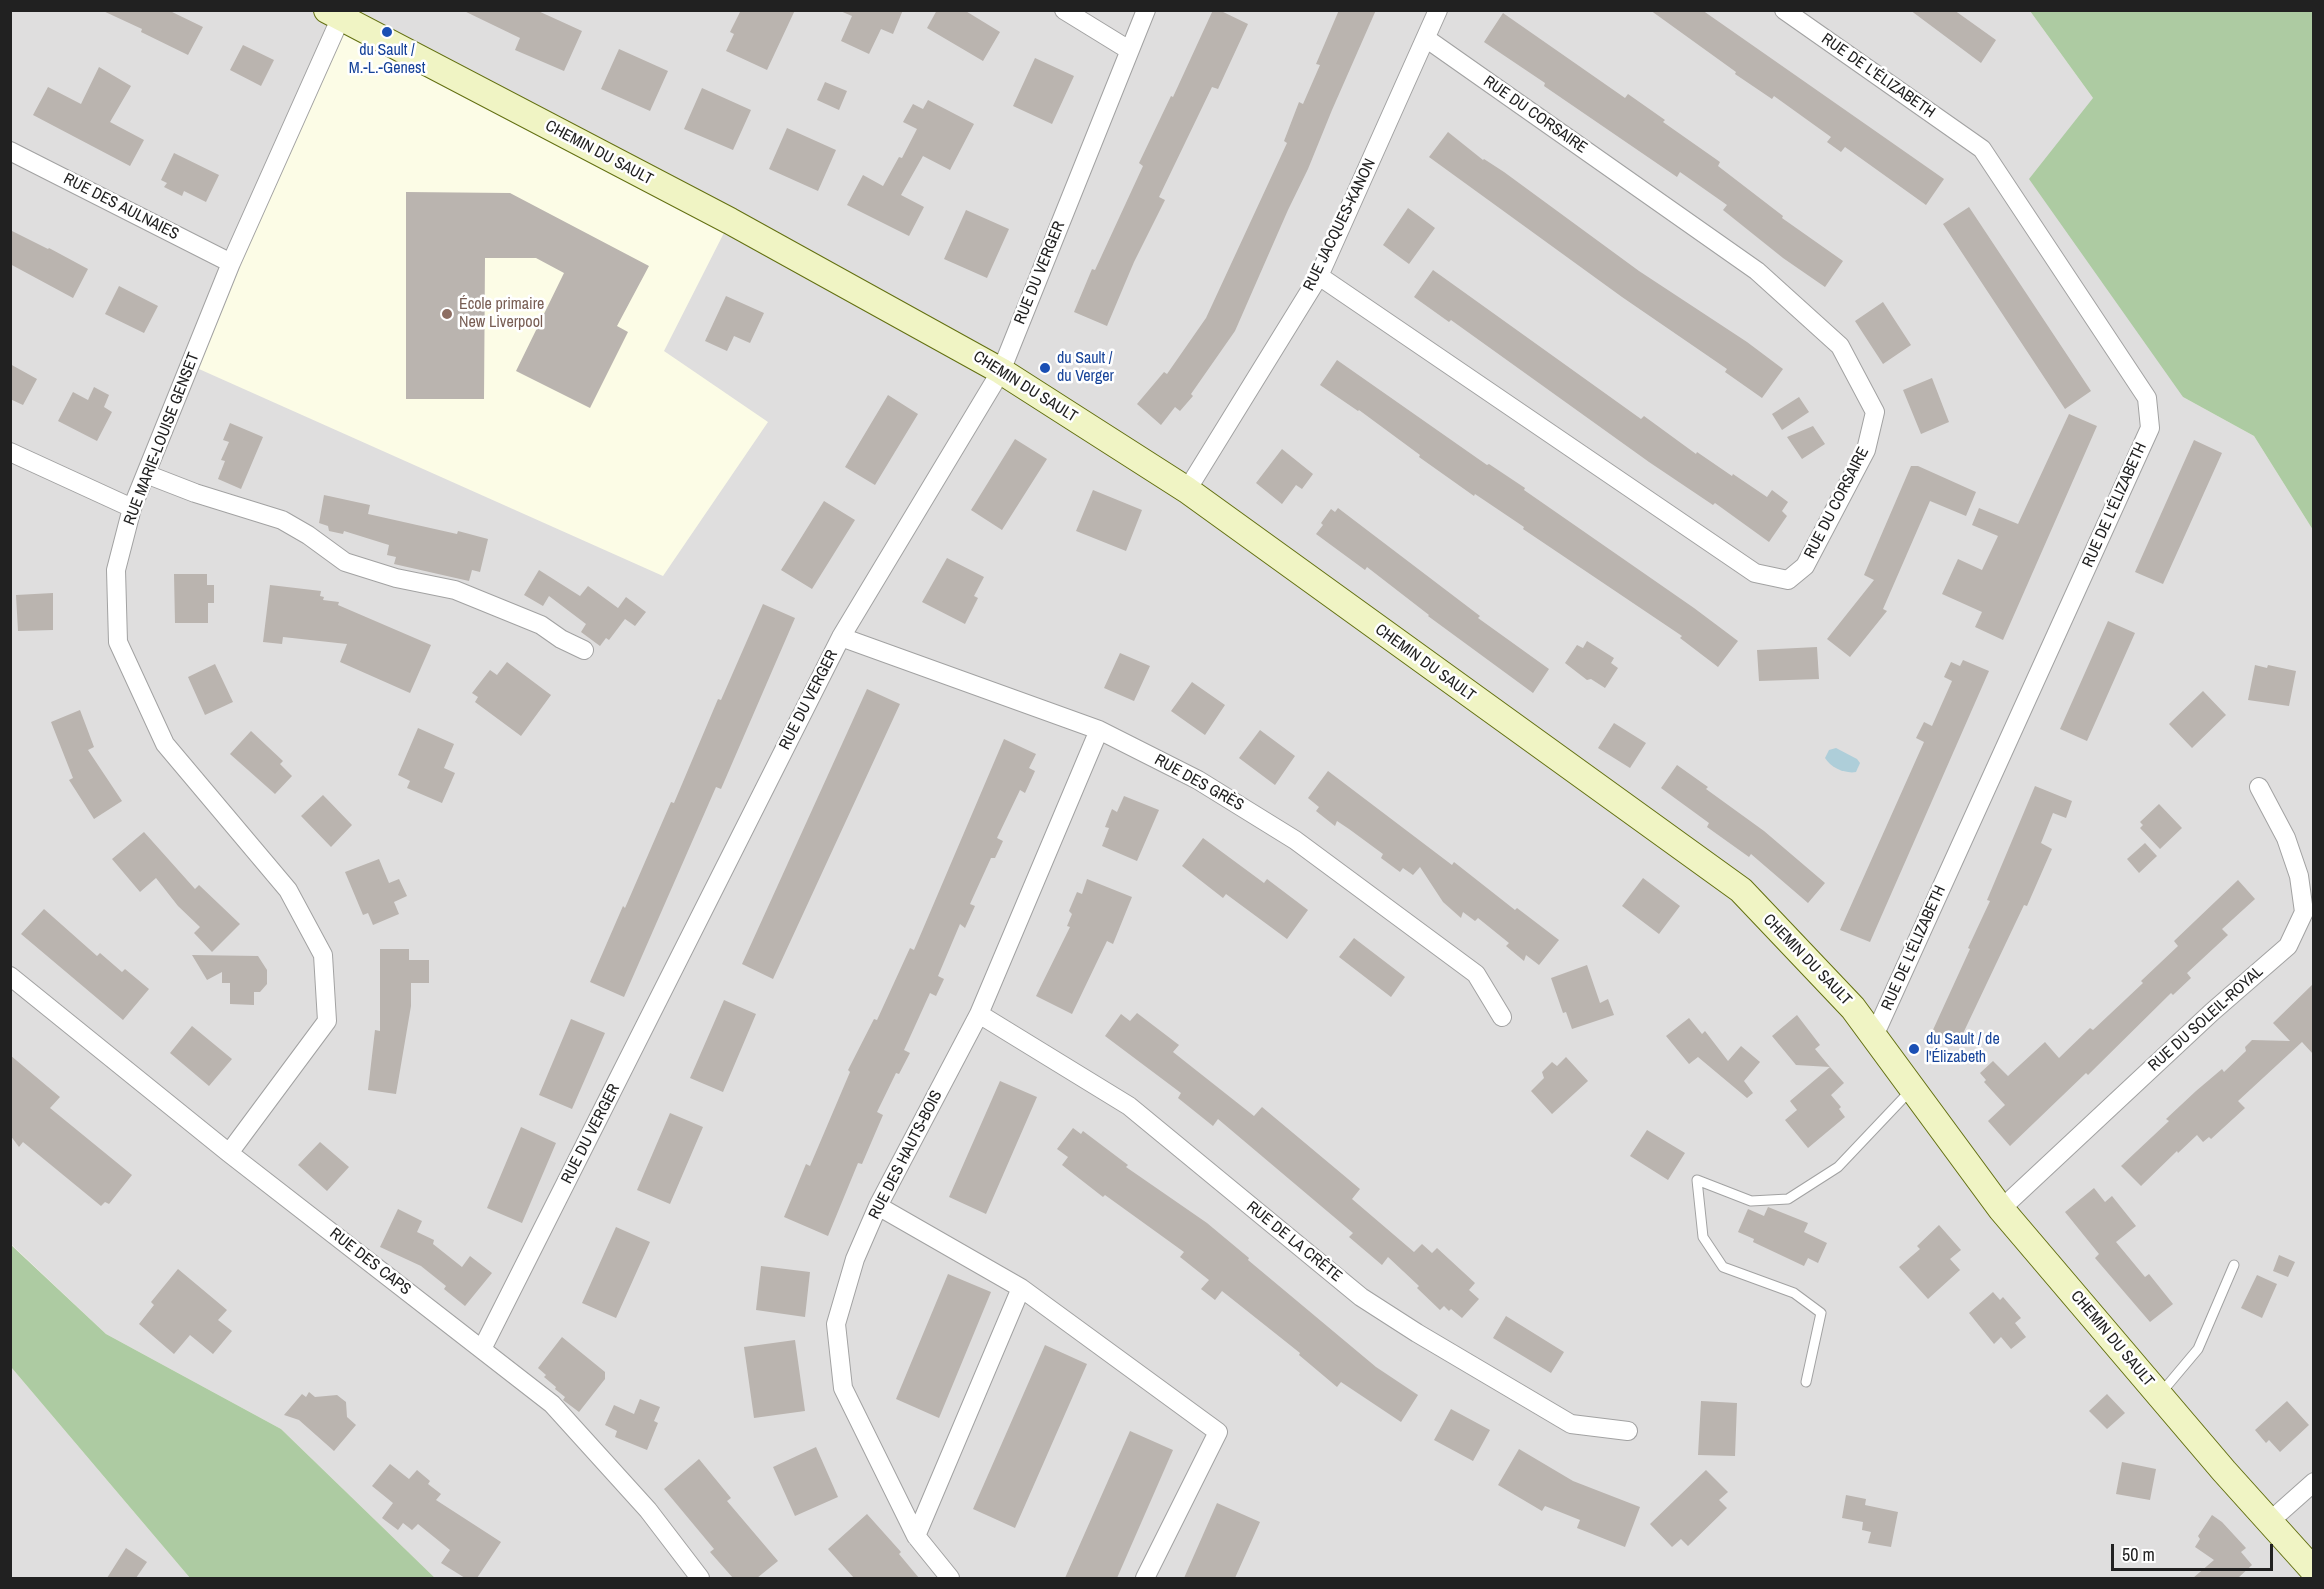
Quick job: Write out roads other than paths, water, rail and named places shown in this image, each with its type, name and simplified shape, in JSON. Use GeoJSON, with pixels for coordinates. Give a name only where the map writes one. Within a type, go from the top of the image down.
{"type":"FeatureCollection","features":[{"type":"Feature","properties":{"kind":"street"},"geometry":{"type":"LineString","coordinates":[[1064,10],[1129,50]]}},
{"type":"Feature","properties":{"kind":"street","name":"RUE DU VERGER"},"geometry":{"type":"LineString","coordinates":[[482,1349],[841,637],[1001,370],[1146,10]]}},
{"type":"Feature","properties":{"kind":"street","name":"RUE JACQUES-KANON"},"geometry":{"type":"LineString","coordinates":[[1187,490],[1318,276],[1427,39],[1438,10]]}},
{"type":"Feature","properties":{"kind":"street","name":"RUE DE L'ÉLIZABETH"},"geometry":{"type":"LineString","coordinates":[[1784,10],[1982,149],[2147,398],[2150,428],[1874,1036]]}},
{"type":"Feature","properties":{"kind":"street","name":"CHEMIN DU SAULT"},"geometry":{"type":"LineString","coordinates":[[334,14],[730,221],[1001,370],[1187,490],[1740,890],[1853,1008],[2001,1209],[2313,1571]]}},
{"type":"Feature","properties":{"kind":"street","name":"RUE MARIE-LOUISE GENSET"},"geometry":{"type":"LineString","coordinates":[[229,1153],[327,1021],[323,955],[288,890],[165,744],[118,642],[116,570],[132,508],[334,14]]}},
{"type":"Feature","properties":{"kind":"street","name":"RUE DU CORSAIRE"},"geometry":{"type":"LineString","coordinates":[[1318,276],[1755,573],[1788,580],[1805,566],[1866,450],[1875,412],[1840,346],[1756,271],[1427,39]]}},
{"type":"Feature","properties":{"kind":"street","name":"RUE DES AULNAIES"},"geometry":{"type":"LineString","coordinates":[[10,151],[231,263]]}},
{"type":"Feature","properties":{"kind":"street"},"geometry":{"type":"LineString","coordinates":[[10,452],[132,508]]}},
{"type":"Feature","properties":{"kind":"street"},"geometry":{"type":"LineString","coordinates":[[146,474],[195,493],[282,520],[308,535],[345,562],[396,578],[455,590],[541,625],[561,639],[584,650]]}},
{"type":"Feature","properties":{"kind":"street","name":"RUE DES GRÈS"},"geometry":{"type":"LineString","coordinates":[[841,637],[1099,730],[1198,780],[1295,840],[1476,974],[1502,1017]]}},
{"type":"Feature","properties":{"kind":"street","name":"RUE DES HAUTS-BOIS"},"geometry":{"type":"LineString","coordinates":[[950,1578],[916,1536],[843,1388],[836,1324],[855,1259],[878,1206],[979,1014],[1099,730]]}},
{"type":"Feature","properties":{"kind":"street","name":"RUE DU SOLEIL-ROYAL"},"geometry":{"type":"LineString","coordinates":[[2001,1209],[2212,1012],[2288,945],[2304,912],[2299,876],[2286,838],[2259,787]]}},
{"type":"Feature","properties":{"kind":"street","name":"RUE DES CAPS"},"geometry":{"type":"LineString","coordinates":[[10,976],[229,1153],[552,1404],[648,1510],[700,1578]]}},
{"type":"Feature","properties":{"kind":"street","name":"RUE DE LA CRÊTE"},"geometry":{"type":"LineString","coordinates":[[979,1014],[1129,1106],[1361,1296],[1417,1333],[1571,1424],[1628,1431]]}},
{"type":"Feature","properties":{"kind":"street"},"geometry":{"type":"LineString","coordinates":[[878,1206],[1021,1288],[1218,1432],[1145,1578]]}},
{"type":"Feature","properties":{"kind":"street"},"geometry":{"type":"LineString","coordinates":[[916,1536],[1021,1288]]}},
{"type":"Feature","properties":{"kind":"street"},"geometry":{"type":"LineString","coordinates":[[2269,1522],[2313,1482]]}},
{"type":"Feature","properties":{"kind":"lane"},"geometry":{"type":"LineString","coordinates":[[1806,1382],[1821,1313],[1794,1293],[1723,1267],[1703,1237],[1697,1180],[1751,1201],[1788,1199],[1838,1167],[1912,1088]]}},
{"type":"Feature","properties":{"kind":"lane"},"geometry":{"type":"LineString","coordinates":[[2160,1395],[2198,1349],[2234,1265]]}},
{"type":"Feature","properties":{"kind":"water"},"geometry":{"type":"Polygon","coordinates":[[[1836,748],[1857,759],[1860,763],[1856,772],[1839,770],[1828,762],[1825,758],[1829,750],[1836,748]]]}},
{"type":"Feature","properties":{"kind":"place","name":"du Sault / M.-L.-Genest"},"geometry":{"type":"Point","coordinates":[387,32]}},
{"type":"Feature","properties":{"kind":"place","name":"École primaire New Liverpool"},"geometry":{"type":"Point","coordinates":[447,314]}},
{"type":"Feature","properties":{"kind":"place","name":"du Sault / du Verger"},"geometry":{"type":"Point","coordinates":[1045,368]}},
{"type":"Feature","properties":{"kind":"place","name":"du Sault / de l'Élizabeth"},"geometry":{"type":"Point","coordinates":[1914,1049]}}]}
